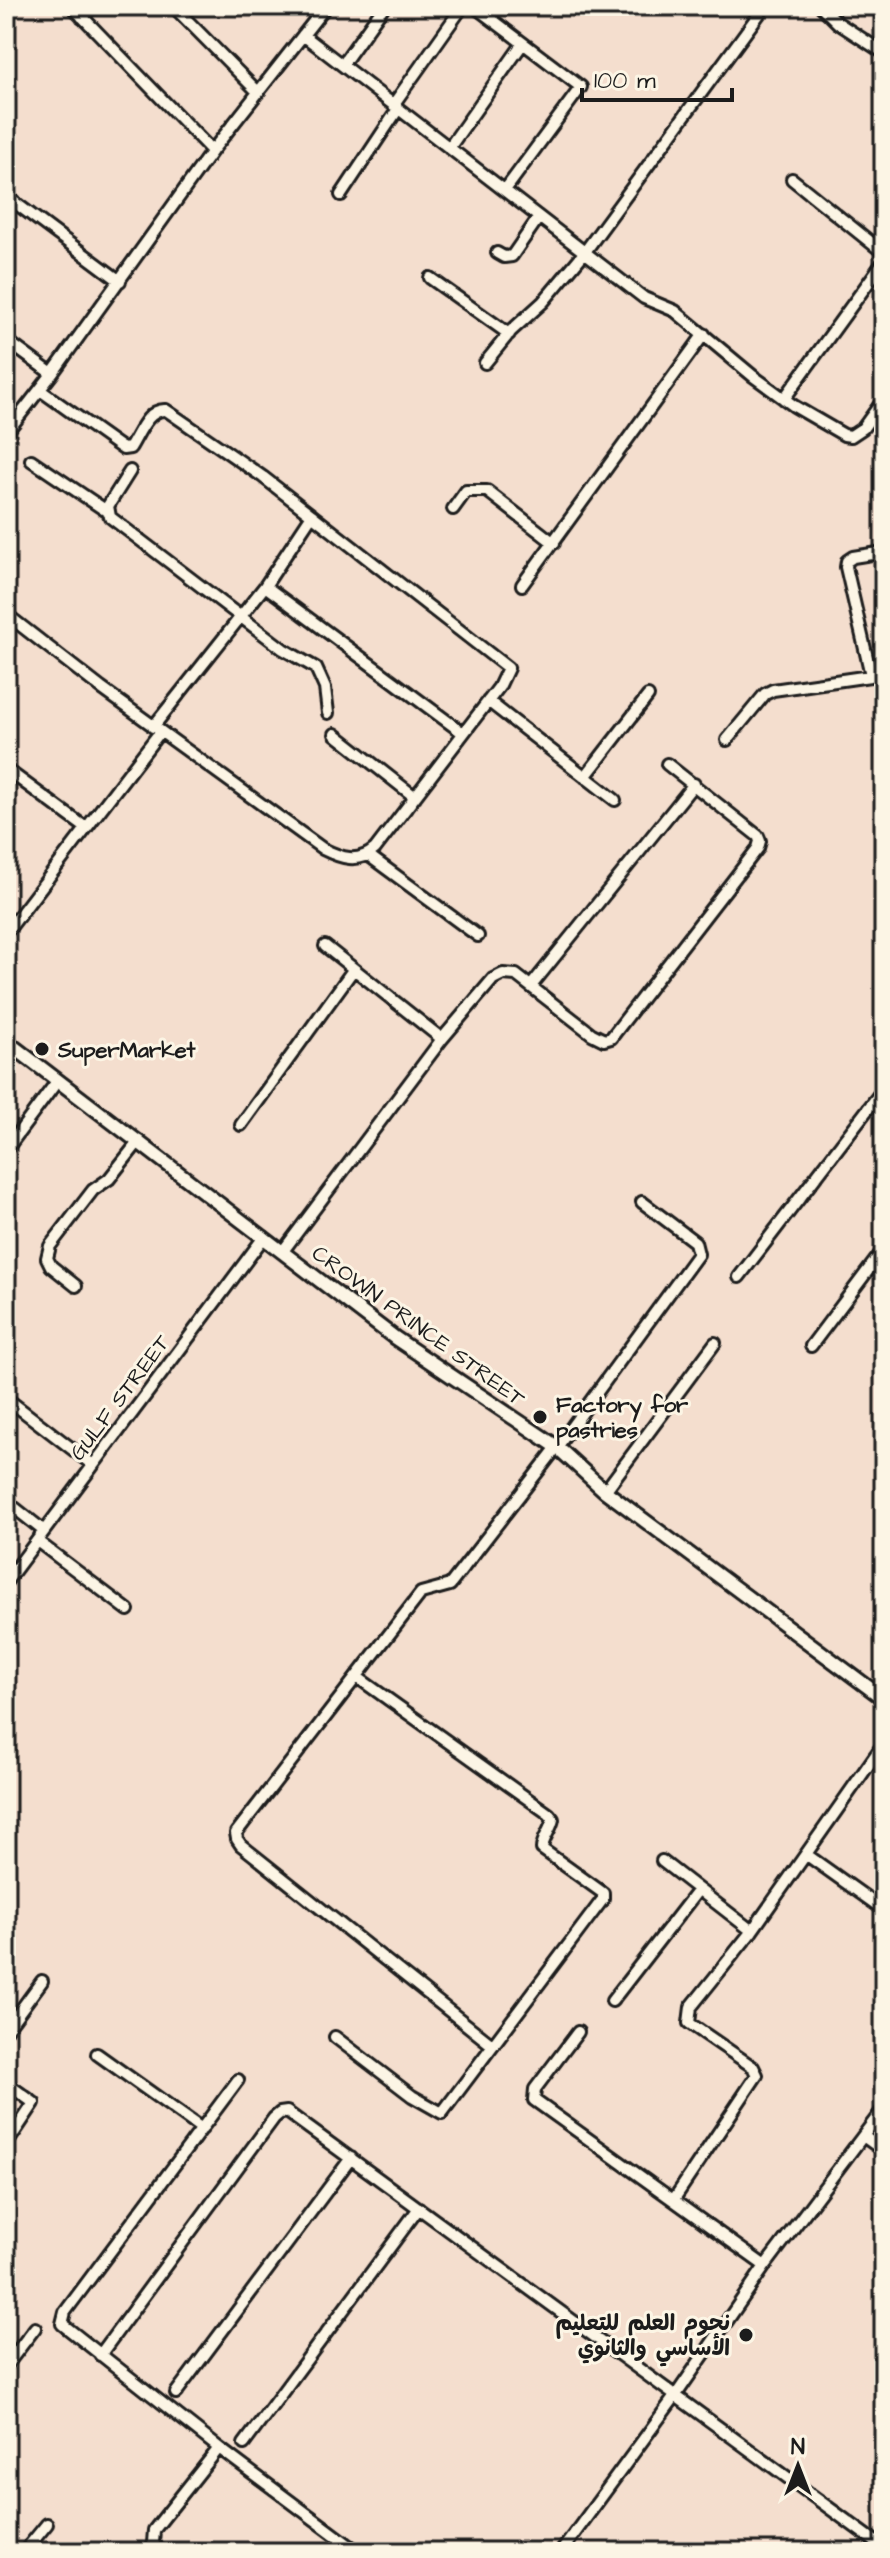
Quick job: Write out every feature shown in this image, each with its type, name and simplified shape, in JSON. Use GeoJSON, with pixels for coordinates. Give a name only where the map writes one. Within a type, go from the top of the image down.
{"type":"FeatureCollection","features":[{"type":"Feature","properties":{"kind":"main road","name":"CROWN PRINCE STREET"},"geometry":{"type":"LineString","coordinates":[[6,1041],[395,1338],[557,1447],[605,1491],[884,1699]]}},
{"type":"Feature","properties":{"kind":"street"},"geometry":{"type":"LineString","coordinates":[[72,6],[212,151]]}},
{"type":"Feature","properties":{"kind":"street"},"geometry":{"type":"LineString","coordinates":[[82,17],[93,6]]}},
{"type":"Feature","properties":{"kind":"street"},"geometry":{"type":"LineString","coordinates":[[173,6],[258,92]]}},
{"type":"Feature","properties":{"kind":"street"},"geometry":{"type":"LineString","coordinates":[[6,433],[212,151],[326,6]]}},
{"type":"Feature","properties":{"kind":"street"},"geometry":{"type":"LineString","coordinates":[[342,65],[384,6]]}},
{"type":"Feature","properties":{"kind":"street"},"geometry":{"type":"LineString","coordinates":[[341,195],[463,6]]}},
{"type":"Feature","properties":{"kind":"street"},"geometry":{"type":"LineString","coordinates":[[474,6],[581,87],[505,190]]}},
{"type":"Feature","properties":{"kind":"street"},"geometry":{"type":"LineString","coordinates":[[485,363],[584,253],[765,6]]}},
{"type":"Feature","properties":{"kind":"street"},"geometry":{"type":"LineString","coordinates":[[821,6],[838,23],[884,53]]}},
{"type":"Feature","properties":{"kind":"street"},"geometry":{"type":"LineString","coordinates":[[303,35],[644,298],[675,311],[784,399],[844,435],[851,436],[863,428],[884,399]]}},
{"type":"Feature","properties":{"kind":"street"},"geometry":{"type":"LineString","coordinates":[[449,148],[523,43]]}},
{"type":"Feature","properties":{"kind":"street"},"geometry":{"type":"LineString","coordinates":[[792,179],[884,253]]}},
{"type":"Feature","properties":{"kind":"street"},"geometry":{"type":"LineString","coordinates":[[6,196],[120,281]]}},
{"type":"Feature","properties":{"kind":"street"},"geometry":{"type":"LineString","coordinates":[[497,253],[504,257],[512,256],[539,217]]}},
{"type":"Feature","properties":{"kind":"street"},"geometry":{"type":"LineString","coordinates":[[784,399],[884,261]]}},
{"type":"Feature","properties":{"kind":"street"},"geometry":{"type":"LineString","coordinates":[[430,278],[509,334]]}},
{"type":"Feature","properties":{"kind":"street"},"geometry":{"type":"LineString","coordinates":[[522,585],[704,334]]}},
{"type":"Feature","properties":{"kind":"street"},"geometry":{"type":"LineString","coordinates":[[6,340],[52,374]]}},
{"type":"Feature","properties":{"kind":"street"},"geometry":{"type":"LineString","coordinates":[[40,390],[123,449],[130,448],[153,413],[159,409],[166,410],[263,477],[508,668],[488,701],[368,855]]}},
{"type":"Feature","properties":{"kind":"street"},"geometry":{"type":"LineString","coordinates":[[31,460],[108,512]]}},
{"type":"Feature","properties":{"kind":"street"},"geometry":{"type":"LineString","coordinates":[[130,471],[108,506],[110,517],[291,655],[313,665],[325,688],[328,713]]}},
{"type":"Feature","properties":{"kind":"street"},"geometry":{"type":"LineString","coordinates":[[453,509],[466,491],[487,491],[554,543]]}},
{"type":"Feature","properties":{"kind":"street"},"geometry":{"type":"LineString","coordinates":[[6,933],[265,586],[312,515]]}},
{"type":"Feature","properties":{"kind":"street"},"geometry":{"type":"LineString","coordinates":[[871,675],[846,567],[847,561],[853,557],[884,552]]}},
{"type":"Feature","properties":{"kind":"street"},"geometry":{"type":"LineString","coordinates":[[265,586],[463,733]]}},
{"type":"Feature","properties":{"kind":"street"},"geometry":{"type":"LineString","coordinates":[[6,614],[157,729],[323,849],[341,858],[368,855],[478,936]]}},
{"type":"Feature","properties":{"kind":"street"},"geometry":{"type":"LineString","coordinates":[[727,740],[769,692],[884,674]]}},
{"type":"Feature","properties":{"kind":"street"},"geometry":{"type":"LineString","coordinates":[[585,777],[648,696]]}},
{"type":"Feature","properties":{"kind":"street"},"geometry":{"type":"LineString","coordinates":[[488,701],[615,800]]}},
{"type":"Feature","properties":{"kind":"street"},"geometry":{"type":"LineString","coordinates":[[335,734],[415,797]]}},
{"type":"Feature","properties":{"kind":"street"},"geometry":{"type":"LineString","coordinates":[[283,1251],[442,1039],[493,979],[503,974],[516,975],[592,1034],[604,1040],[611,1038],[758,848],[760,841],[758,836],[667,764]]}},
{"type":"Feature","properties":{"kind":"street"},"geometry":{"type":"LineString","coordinates":[[6,769],[86,828]]}},
{"type":"Feature","properties":{"kind":"street"},"geometry":{"type":"LineString","coordinates":[[531,986],[694,784]]}},
{"type":"Feature","properties":{"kind":"street"},"geometry":{"type":"LineString","coordinates":[[325,946],[442,1039]]}},
{"type":"Feature","properties":{"kind":"street"},"geometry":{"type":"LineString","coordinates":[[241,1125],[353,970]]}},
{"type":"Feature","properties":{"kind":"street"},"geometry":{"type":"LineString","coordinates":[[6,1150],[58,1080]]}},
{"type":"Feature","properties":{"kind":"street"},"geometry":{"type":"LineString","coordinates":[[739,1277],[884,1088]]}},
{"type":"Feature","properties":{"kind":"street"},"geometry":{"type":"LineString","coordinates":[[76,1286],[51,1266],[47,1258],[50,1246],[93,1190],[109,1179],[139,1141]]}},
{"type":"Feature","properties":{"kind":"street"},"geometry":{"type":"LineString","coordinates":[[492,2045],[237,1839],[236,1833],[421,1593],[450,1585],[557,1447],[698,1254],[695,1242],[642,1202]]}},
{"type":"Feature","properties":{"kind":"street","name":"GULF STREET"},"geometry":{"type":"LineString","coordinates":[[6,1582],[264,1237]]}},
{"type":"Feature","properties":{"kind":"street"},"geometry":{"type":"LineString","coordinates":[[811,1346],[884,1249]]}},
{"type":"Feature","properties":{"kind":"street"},"geometry":{"type":"LineString","coordinates":[[605,1491],[715,1343]]}},
{"type":"Feature","properties":{"kind":"street"},"geometry":{"type":"LineString","coordinates":[[6,1398],[93,1465]]}},
{"type":"Feature","properties":{"kind":"street"},"geometry":{"type":"LineString","coordinates":[[6,1501],[44,1531]]}},
{"type":"Feature","properties":{"kind":"street"},"geometry":{"type":"LineString","coordinates":[[37,1541],[128,1610]]}},
{"type":"Feature","properties":{"kind":"street"},"geometry":{"type":"LineString","coordinates":[[335,2037],[412,2096],[442,2113],[603,1899],[603,1893],[542,1849],[552,1826],[553,1819],[549,1814],[357,1677]]}},
{"type":"Feature","properties":{"kind":"street"},"geometry":{"type":"LineString","coordinates":[[674,2199],[757,2075],[753,2067],[689,2023],[691,2007],[752,1931],[884,1743]]}},
{"type":"Feature","properties":{"kind":"street"},"geometry":{"type":"LineString","coordinates":[[807,1855],[884,1910]]}},
{"type":"Feature","properties":{"kind":"street"},"geometry":{"type":"LineString","coordinates":[[662,1861],[752,1931]]}},
{"type":"Feature","properties":{"kind":"street"},"geometry":{"type":"LineString","coordinates":[[612,2001],[698,1890]]}},
{"type":"Feature","properties":{"kind":"street"},"geometry":{"type":"LineString","coordinates":[[6,2030],[42,1981]]}},
{"type":"Feature","properties":{"kind":"street"},"geometry":{"type":"LineString","coordinates":[[578,2032],[535,2089],[534,2100],[765,2266]]}},
{"type":"Feature","properties":{"kind":"street"},"geometry":{"type":"LineString","coordinates":[[97,2054],[202,2129]]}},
{"type":"Feature","properties":{"kind":"street"},"geometry":{"type":"LineString","coordinates":[[238,2080],[63,2314],[63,2326],[358,2552]]}},
{"type":"Feature","properties":{"kind":"street"},"geometry":{"type":"LineString","coordinates":[[6,2083],[32,2101],[34,2106],[6,2145]]}},
{"type":"Feature","properties":{"kind":"street"},"geometry":{"type":"LineString","coordinates":[[561,2552],[676,2395],[765,2266],[884,2108]]}},
{"type":"Feature","properties":{"kind":"street"},"geometry":{"type":"LineString","coordinates":[[100,2355],[277,2115],[283,2112],[291,2114],[884,2548]]}},
{"type":"Feature","properties":{"kind":"street"},"geometry":{"type":"LineString","coordinates":[[863,2136],[884,2151]]}},
{"type":"Feature","properties":{"kind":"street"},"geometry":{"type":"LineString","coordinates":[[176,2393],[351,2158]]}},
{"type":"Feature","properties":{"kind":"street"},"geometry":{"type":"LineString","coordinates":[[244,2444],[419,2208]]}},
{"type":"Feature","properties":{"kind":"street"},"geometry":{"type":"LineString","coordinates":[[6,2366],[35,2328]]}},
{"type":"Feature","properties":{"kind":"street"},"geometry":{"type":"LineString","coordinates":[[161,2552],[153,2543],[154,2530],[219,2448]]}},
{"type":"Feature","properties":{"kind":"street"},"geometry":{"type":"LineString","coordinates":[[24,2552],[47,2524]]}},
{"type":"Feature","properties":{"kind":"place","name":"SuperMarket"},"geometry":{"type":"Point","coordinates":[42,1049]}},
{"type":"Feature","properties":{"kind":"place","name":"Factory for pastries"},"geometry":{"type":"Point","coordinates":[540,1417]}},
{"type":"Feature","properties":{"kind":"place","name":"نجوم العلم للتعليم الأساسي والثانوي"},"geometry":{"type":"Point","coordinates":[746,2335]}}]}
